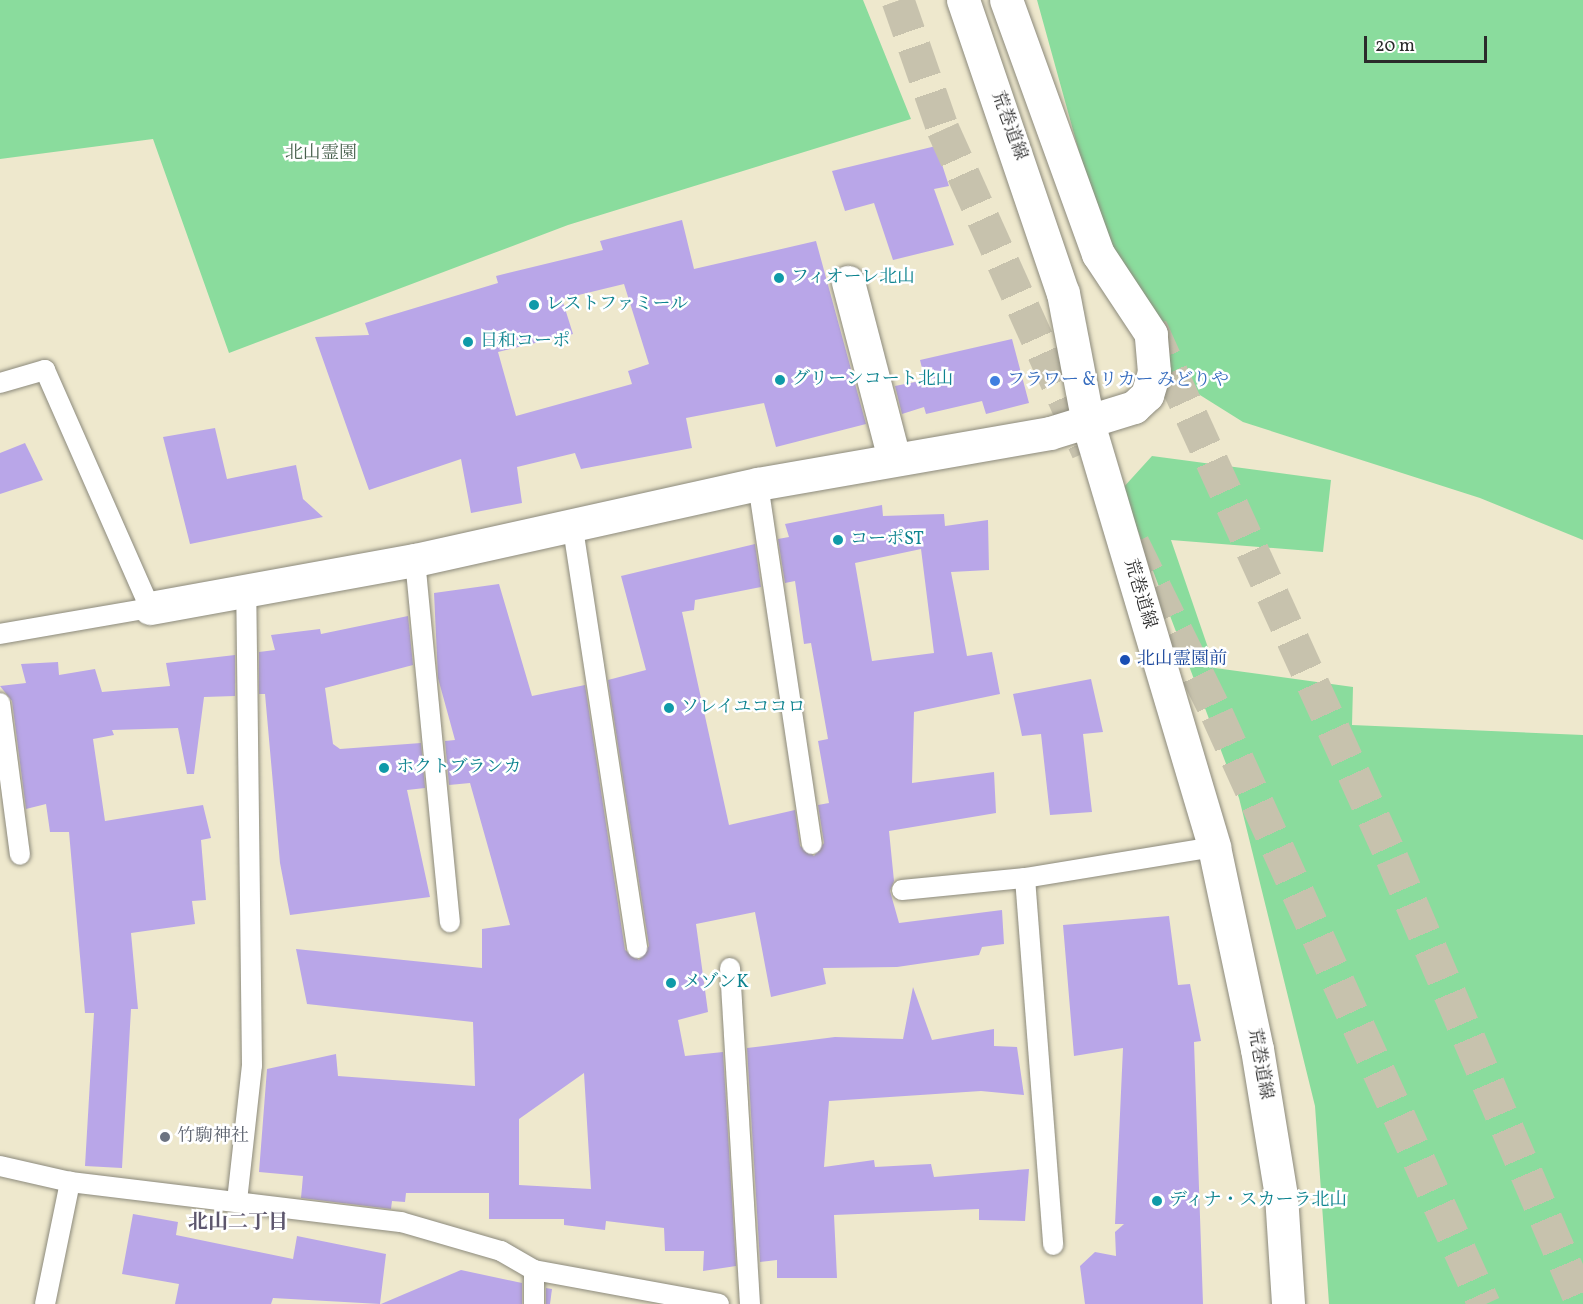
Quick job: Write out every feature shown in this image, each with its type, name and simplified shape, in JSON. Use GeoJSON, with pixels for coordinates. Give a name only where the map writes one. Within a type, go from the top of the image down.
{"type":"FeatureCollection","features":[{"type":"Feature","properties":{"kind":"street","name":"荒巻道線"},"geometry":{"type":"LineString","coordinates":[[963,0],[1063,293],[1088,423],[1214,847],[1279,1184],[1288,1304]]}},
{"type":"Feature","properties":{"kind":"street"},"geometry":{"type":"LineString","coordinates":[[150,608],[415,561],[572,522],[758,484],[1088,423],[1134,407],[1147,395],[1154,372],[1150,334],[1098,254],[1006,0]]}},
{"type":"Feature","properties":{"kind":"street"},"geometry":{"type":"LineString","coordinates":[[848,282],[894,458]]}},
{"type":"Feature","properties":{"kind":"lane"},"geometry":{"type":"LineString","coordinates":[[0,383],[45,370],[150,608],[0,634]]}},
{"type":"Feature","properties":{"kind":"lane"},"geometry":{"type":"LineString","coordinates":[[758,484],[812,844]]}},
{"type":"Feature","properties":{"kind":"lane"},"geometry":{"type":"LineString","coordinates":[[572,522],[637,948]]}},
{"type":"Feature","properties":{"kind":"lane"},"geometry":{"type":"LineString","coordinates":[[415,561],[450,922]]}},
{"type":"Feature","properties":{"kind":"lane"},"geometry":{"type":"LineString","coordinates":[[237,1201],[252,1065],[246,591]]}},
{"type":"Feature","properties":{"kind":"lane"},"geometry":{"type":"LineString","coordinates":[[0,702],[20,855]]}},
{"type":"Feature","properties":{"kind":"lane"},"geometry":{"type":"LineString","coordinates":[[902,890],[1025,878],[1214,847]]}},
{"type":"Feature","properties":{"kind":"lane"},"geometry":{"type":"LineString","coordinates":[[1025,878],[1053,1245]]}},
{"type":"Feature","properties":{"kind":"lane"},"geometry":{"type":"LineString","coordinates":[[730,968],[750,1304]]}},
{"type":"Feature","properties":{"kind":"lane"},"geometry":{"type":"LineString","coordinates":[[0,1166],[70,1182],[401,1222],[501,1251],[534,1270],[719,1304]]}},
{"type":"Feature","properties":{"kind":"lane"},"geometry":{"type":"LineString","coordinates":[[45,1304],[70,1182]]}},
{"type":"Feature","properties":{"kind":"lane"},"geometry":{"type":"LineString","coordinates":[[534,1270],[534,1304]]}},
{"type":"Feature","properties":{"kind":"green space","name":"北山霊園"},"geometry":{"type":"Polygon","coordinates":[[[0,0],[863,0],[911,119],[568,225],[229,353],[153,139],[0,159],[0,0]]]}},
{"type":"Feature","properties":{"kind":"green space"},"geometry":{"type":"Polygon","coordinates":[[[1037,0],[1583,0],[1583,540],[1480,498],[1243,422],[1160,370],[1099,224],[1037,0]]]}},
{"type":"Feature","properties":{"kind":"green space"},"geometry":{"type":"Polygon","coordinates":[[[1152,456],[1331,480],[1323,552],[1171,540],[1215,668],[1353,687],[1352,725],[1583,735],[1583,1304],[1329,1304],[1315,1106],[1239,798],[1122,489],[1152,456]]]}},
{"type":"Feature","properties":{"kind":"building"},"geometry":{"type":"Polygon","coordinates":[[[936,146],[949,186],[934,189],[954,245],[893,260],[874,203],[845,211],[832,171],[936,146]]]}},
{"type":"Feature","properties":{"kind":"building"},"geometry":{"type":"Polygon","coordinates":[[[682,220],[694,269],[816,241],[866,424],[776,447],[764,403],[686,418],[692,448],[581,469],[575,453],[517,467],[522,503],[471,513],[461,459],[369,490],[315,337],[369,335],[365,323],[498,283],[496,276],[603,250],[600,241],[682,220]],[[624,284],[562,299],[573,334],[498,352],[516,416],[632,384],[628,371],[649,364],[624,284]]]}},
{"type":"Feature","properties":{"kind":"building"},"geometry":{"type":"Polygon","coordinates":[[[1012,339],[1029,403],[986,414],[982,401],[926,414],[924,407],[902,414],[895,386],[925,380],[920,360],[1012,339]]]}},
{"type":"Feature","properties":{"kind":"building"},"geometry":{"type":"Polygon","coordinates":[[[215,428],[227,479],[296,465],[303,499],[323,517],[190,544],[163,437],[215,428]]]}},
{"type":"Feature","properties":{"kind":"building"},"geometry":{"type":"Polygon","coordinates":[[[25,443],[43,480],[0,494],[0,453],[25,443]]]}},
{"type":"Feature","properties":{"kind":"building"},"geometry":{"type":"Polygon","coordinates":[[[882,505],[883,516],[944,514],[945,526],[988,520],[989,570],[951,572],[967,656],[992,652],[1000,694],[914,712],[912,783],[994,772],[996,813],[889,831],[894,881],[890,891],[899,923],[1002,910],[1004,944],[982,947],[979,955],[897,967],[823,968],[826,984],[771,997],[755,912],[696,924],[708,1012],[678,1020],[685,1056],[723,1052],[736,1266],[703,1271],[704,1251],[665,1251],[664,1228],[606,1221],[605,1230],[564,1225],[564,1219],[489,1219],[489,1193],[406,1193],[405,1202],[392,1201],[391,1209],[301,1198],[303,1176],[259,1172],[267,1069],[336,1054],[338,1076],[475,1086],[473,1022],[307,1004],[296,949],[482,968],[482,929],[510,925],[470,783],[449,785],[445,741],[455,740],[438,678],[434,593],[499,584],[532,696],[585,685],[625,950],[639,960],[649,946],[608,680],[646,670],[621,576],[755,544],[761,587],[695,600],[694,610],[682,612],[729,825],[795,810],[800,846],[814,856],[824,843],[818,805],[829,803],[818,741],[828,739],[811,643],[804,644],[795,581],[785,583],[778,539],[789,537],[785,524],[882,505]],[[921,549],[855,563],[872,661],[934,653],[921,549]],[[584,1073],[519,1119],[519,1185],[591,1189],[584,1073]]]}},
{"type":"Feature","properties":{"kind":"building"},"geometry":{"type":"Polygon","coordinates":[[[408,616],[413,665],[325,688],[333,744],[340,749],[421,743],[425,788],[407,790],[430,897],[290,915],[280,863],[265,694],[259,694],[259,652],[275,650],[271,635],[320,629],[321,634],[408,616]]]}},
{"type":"Feature","properties":{"kind":"building"},"geometry":{"type":"Polygon","coordinates":[[[235,655],[235,696],[204,697],[194,774],[187,774],[178,728],[112,730],[114,735],[93,739],[105,821],[203,805],[211,838],[201,840],[206,900],[192,901],[195,924],[131,933],[138,1009],[131,1009],[122,1168],[85,1166],[94,1013],[85,1013],[69,832],[50,832],[46,804],[26,809],[12,701],[0,686],[26,683],[21,664],[58,662],[59,675],[95,669],[102,692],[170,686],[166,663],[235,655]]]}},
{"type":"Feature","properties":{"kind":"building"},"geometry":{"type":"Polygon","coordinates":[[[1091,679],[1103,732],[1083,734],[1092,812],[1050,815],[1041,734],[1022,736],[1013,694],[1091,679]]]}},
{"type":"Feature","properties":{"kind":"building"},"geometry":{"type":"Polygon","coordinates":[[[1169,916],[1178,985],[1190,984],[1201,1041],[1194,1042],[1203,1304],[1085,1304],[1080,1266],[1095,1252],[1116,1256],[1115,1232],[1124,1224],[1115,1224],[1123,1048],[1074,1056],[1063,925],[1169,916]]]}},
{"type":"Feature","properties":{"kind":"building"},"geometry":{"type":"Polygon","coordinates":[[[913,987],[932,1040],[994,1029],[994,1046],[1017,1047],[1024,1095],[981,1091],[829,1101],[824,1167],[874,1160],[875,1167],[931,1164],[934,1177],[1029,1169],[1025,1221],[979,1220],[979,1209],[834,1215],[837,1278],[777,1278],[777,1260],[760,1262],[747,1048],[835,1037],[903,1039],[913,987]]]}},
{"type":"Feature","properties":{"kind":"building"},"geometry":{"type":"Polygon","coordinates":[[[133,1214],[178,1222],[176,1235],[293,1259],[297,1236],[386,1254],[380,1304],[273,1298],[271,1304],[175,1304],[179,1284],[122,1274],[133,1214]]]}},
{"type":"Feature","properties":{"kind":"building"},"geometry":{"type":"Polygon","coordinates":[[[461,1270],[522,1283],[522,1304],[381,1304],[461,1270]]]}},
{"type":"Feature","properties":{"kind":"building"},"geometry":{"type":"Polygon","coordinates":[[[546,1288],[552,1289],[550,1304],[546,1304],[546,1288]]]}},
{"type":"Feature","properties":{"kind":"tunnel"},"geometry":{"type":"LineString","coordinates":[[898,0],[943,129],[1088,451]]}},
{"type":"Feature","properties":{"kind":"tunnel"},"geometry":{"type":"LineString","coordinates":[[1151,327],[1392,858],[1582,1304]]}},
{"type":"Feature","properties":{"kind":"tunnel"},"geometry":{"type":"LineString","coordinates":[[1133,543],[1217,714],[1484,1304]]}},
{"type":"Feature","properties":{"kind":"place","name":"フィオーレ北山"},"geometry":{"type":"Point","coordinates":[779,278]}},
{"type":"Feature","properties":{"kind":"place","name":"レストファミール"},"geometry":{"type":"Point","coordinates":[534,305]}},
{"type":"Feature","properties":{"kind":"place","name":"日和コーポ"},"geometry":{"type":"Point","coordinates":[468,342]}},
{"type":"Feature","properties":{"kind":"place","name":"グリーンコート北山"},"geometry":{"type":"Point","coordinates":[780,380]}},
{"type":"Feature","properties":{"kind":"place","name":"フラワー & リカー みどりや"},"geometry":{"type":"Point","coordinates":[995,381]}},
{"type":"Feature","properties":{"kind":"place","name":"コーポST"},"geometry":{"type":"Point","coordinates":[838,540]}},
{"type":"Feature","properties":{"kind":"place","name":"北山霊園前"},"geometry":{"type":"Point","coordinates":[1125,660]}},
{"type":"Feature","properties":{"kind":"place","name":"ソレイユココロ"},"geometry":{"type":"Point","coordinates":[669,708]}},
{"type":"Feature","properties":{"kind":"place","name":"ホクトブランカ"},"geometry":{"type":"Point","coordinates":[384,768]}},
{"type":"Feature","properties":{"kind":"place","name":"メゾンK"},"geometry":{"type":"Point","coordinates":[671,983]}},
{"type":"Feature","properties":{"kind":"place","name":"竹駒神社"},"geometry":{"type":"Point","coordinates":[165,1137]}},
{"type":"Feature","properties":{"kind":"place","name":"ディナ・スカーラ北山"},"geometry":{"type":"Point","coordinates":[1157,1201]}},
{"type":"Feature","properties":{"kind":"district","name":"北山二丁目"},"geometry":{"type":"Point","coordinates":[238,1223]}}]}
